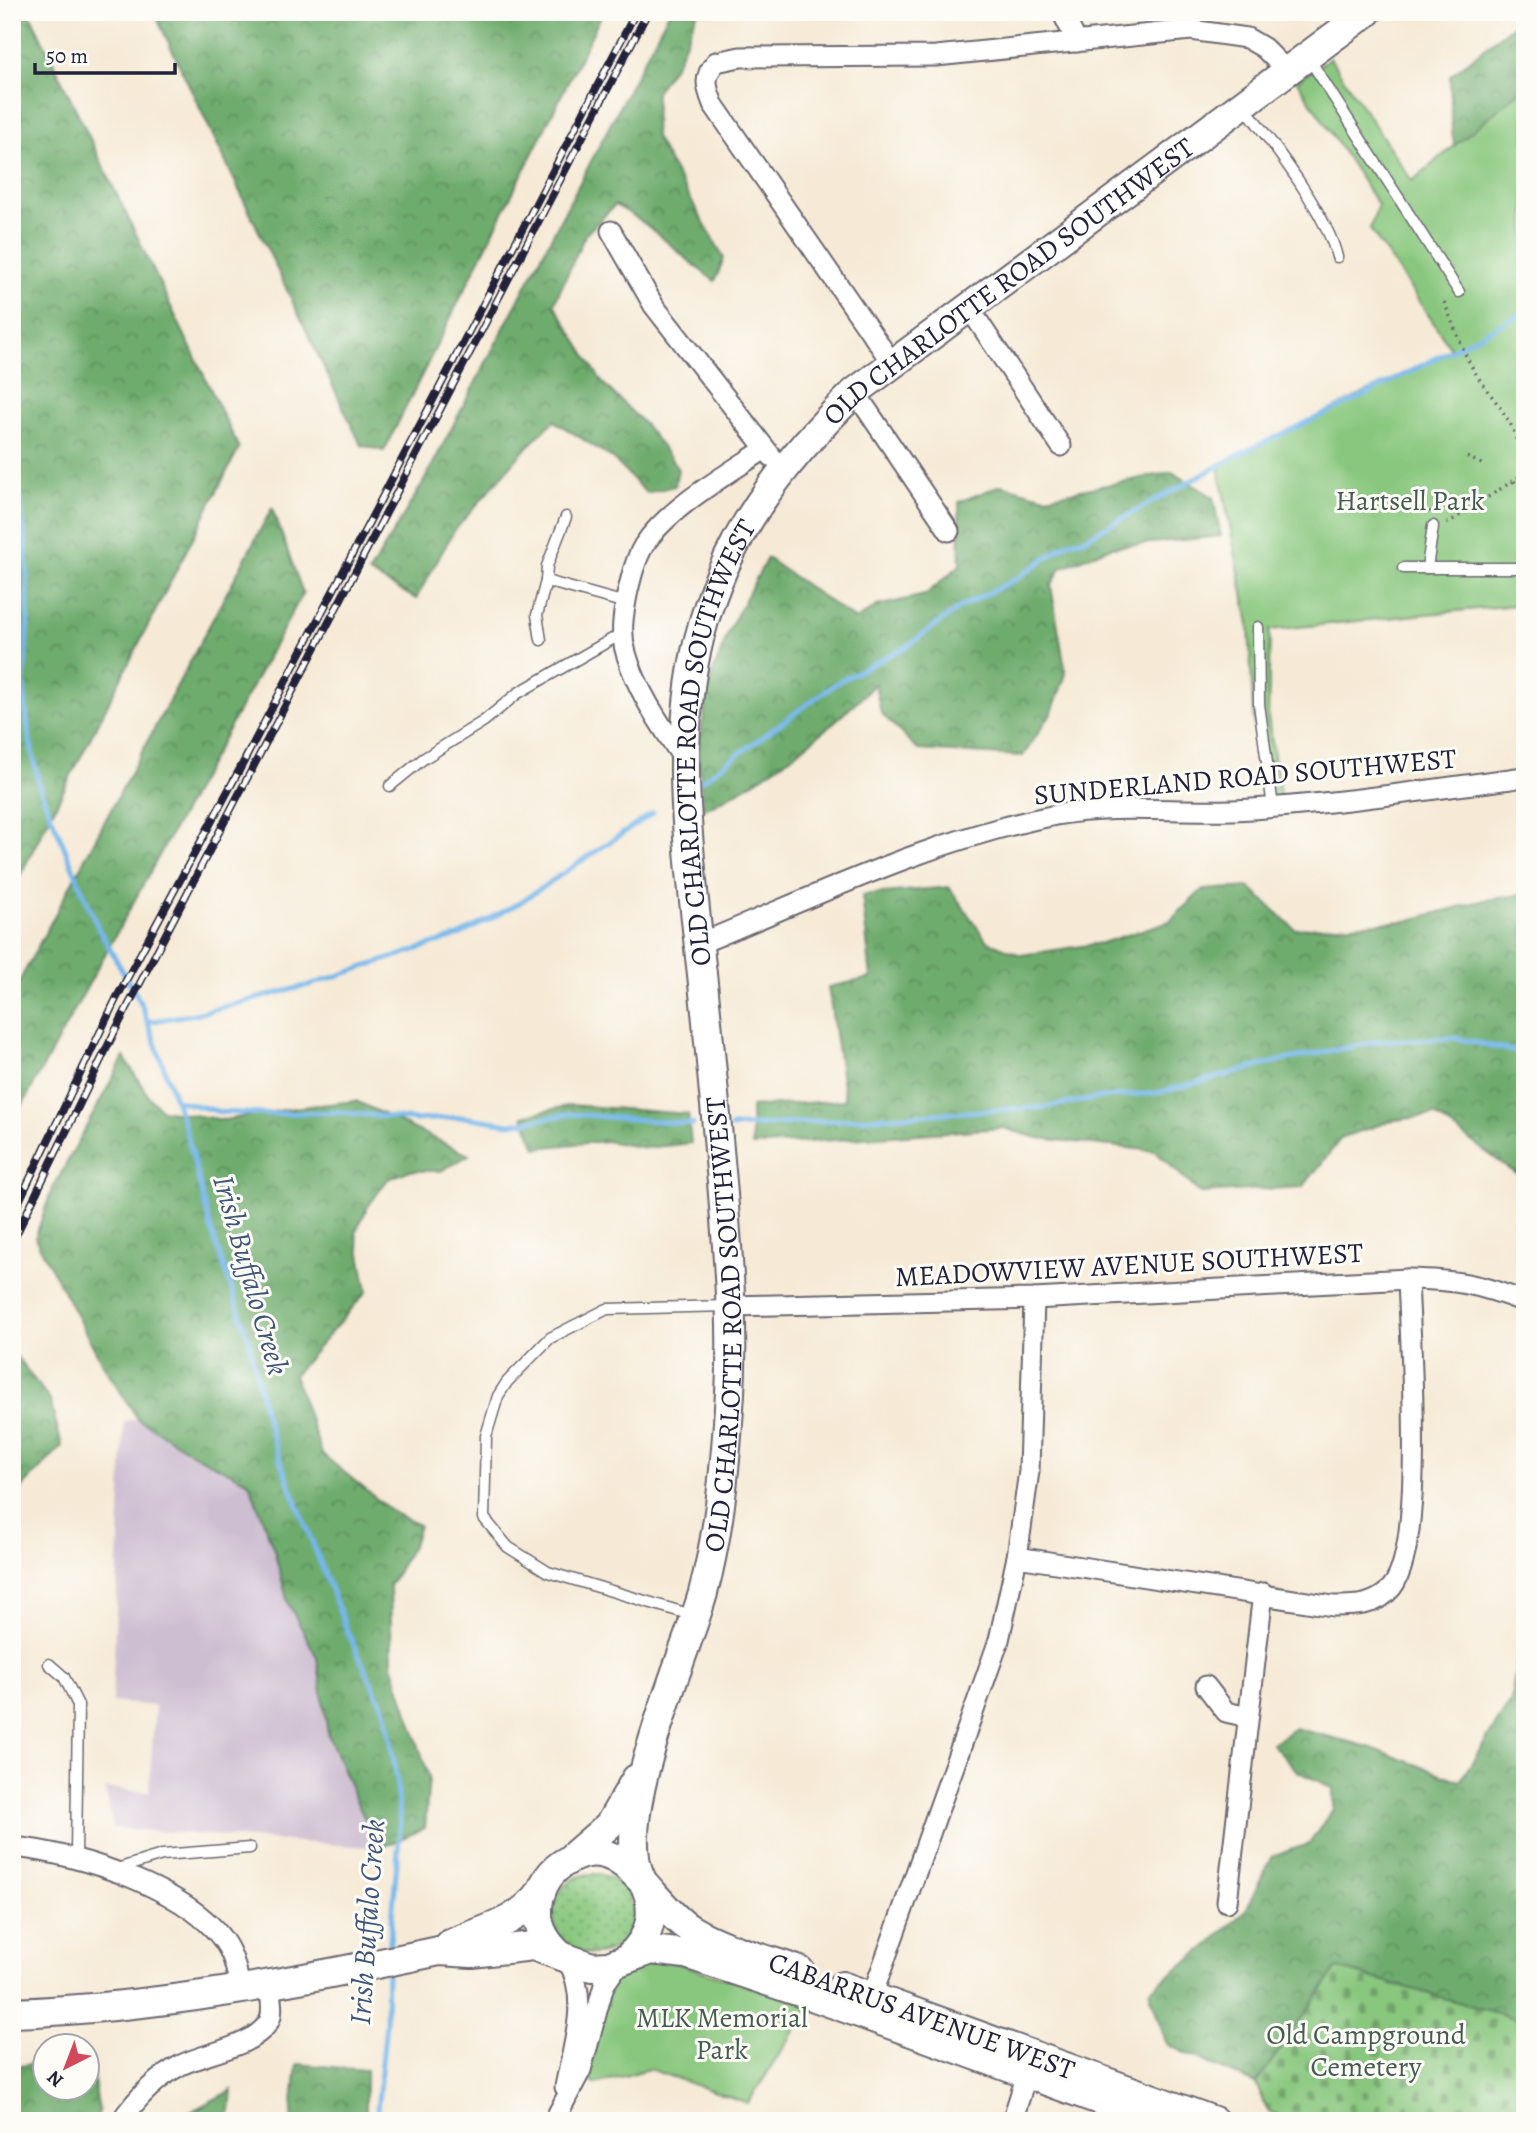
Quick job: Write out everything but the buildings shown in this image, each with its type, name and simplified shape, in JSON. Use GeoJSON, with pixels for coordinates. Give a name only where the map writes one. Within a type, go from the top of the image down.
{"type":"FeatureCollection","features":[{"type":"Feature","properties":{"kind":"street"},"geometry":{"type":"LineString","coordinates":[[1062,12],[1077,42]]}},
{"type":"Feature","properties":{"kind":"street","name":"OLD CHARLOTTE ROAD SOUTHWEST"},"geometry":{"type":"LineString","coordinates":[[643,1881],[634,1843],[646,1761],[704,1590],[723,1484],[730,1402],[733,1306],[689,852],[685,761],[691,676],[714,594],[732,551],[766,489],[774,459],[803,442],[855,392],[892,363],[1367,12]]}},
{"type":"Feature","properties":{"kind":"street"},"geometry":{"type":"LineString","coordinates":[[892,363],[713,104],[706,87],[706,74],[716,62],[740,57],[936,56],[1160,32],[1221,32],[1247,38],[1297,64]]}},
{"type":"Feature","properties":{"kind":"street"},"geometry":{"type":"LineString","coordinates":[[611,231],[654,306],[774,459],[717,481],[658,527],[644,546],[632,571],[621,634],[626,656],[656,717],[685,761]]}},
{"type":"Feature","properties":{"kind":"street"},"geometry":{"type":"LineString","coordinates":[[968,306],[1061,446]]}},
{"type":"Feature","properties":{"kind":"street"},"geometry":{"type":"LineString","coordinates":[[855,392],[949,531]]}},
{"type":"Feature","properties":{"kind":"street","name":"SUNDERLAND ROAD SOUTHWEST"},"geometry":{"type":"LineString","coordinates":[[699,944],[902,860],[987,830],[1059,814],[1097,810],[1273,807],[1391,796],[1525,777]]}},
{"type":"Feature","properties":{"kind":"street"},"geometry":{"type":"LineString","coordinates":[[1017,1557],[1263,1593],[1333,1606],[1361,1605],[1383,1596],[1401,1572],[1407,1548],[1413,1453],[1408,1279]]}},
{"type":"Feature","properties":{"kind":"street","name":"MEADOWVIEW AVENUE SOUTHWEST"},"geometry":{"type":"LineString","coordinates":[[733,1306],[1034,1299],[1408,1279],[1457,1280],[1486,1286],[1525,1302]]}},
{"type":"Feature","properties":{"kind":"street"},"geometry":{"type":"LineString","coordinates":[[872,1996],[999,1640],[1017,1557],[1029,1471],[1034,1299]]}},
{"type":"Feature","properties":{"kind":"street"},"geometry":{"type":"LineString","coordinates":[[1227,1902],[1263,1593]]}},
{"type":"Feature","properties":{"kind":"street"},"geometry":{"type":"LineString","coordinates":[[1206,1686],[1226,1712],[1248,1717]]}},
{"type":"Feature","properties":{"kind":"street","name":"OLD CHARLOTTE ROAD SOUTHWEST"},"geometry":{"type":"LineString","coordinates":[[562,1864],[609,1825],[646,1761]]}},
{"type":"Feature","properties":{"kind":"street"},"geometry":{"type":"LineString","coordinates":[[12,1847],[76,1857],[113,1870],[194,1912],[212,1927],[231,1954],[241,1991]]}},
{"type":"Feature","properties":{"kind":"street","name":"CABARRUS AVENUE WEST"},"geometry":{"type":"LineString","coordinates":[[12,2013],[124,2007],[241,1991],[439,1951],[507,1922],[524,1911],[541,1892],[549,1876],[562,1864],[576,1857],[600,1854],[623,1862],[673,1916],[703,1935],[872,1996],[1157,2121]]}},
{"type":"Feature","properties":{"kind":"street"},"geometry":{"type":"LineString","coordinates":[[557,2115],[585,2060],[604,1985],[644,1940],[650,1925],[652,1909],[643,1881]]}},
{"type":"Feature","properties":{"kind":"street"},"geometry":{"type":"LineString","coordinates":[[541,1892],[538,1910],[540,1927],[548,1943],[564,1958],[577,1978],[580,1997],[557,2115]]}},
{"type":"Feature","properties":{"kind":"street","name":"CABARRUS AVENUE WEST"},"geometry":{"type":"LineString","coordinates":[[439,1951],[472,1953],[533,1946],[592,1968],[660,1950],[706,1960],[1214,2121]]}},
{"type":"Feature","properties":{"kind":"street"},"geometry":{"type":"LineString","coordinates":[[121,2121],[142,2095],[168,2072],[249,2039],[266,2026],[272,2016],[269,1985]]}},
{"type":"Feature","properties":{"kind":"street"},"geometry":{"type":"LineString","coordinates":[[1012,2121],[1030,2064]]}},
{"type":"Feature","properties":{"kind":"lane"},"geometry":{"type":"LineString","coordinates":[[1297,64],[1459,292]]}},
{"type":"Feature","properties":{"kind":"lane"},"geometry":{"type":"LineString","coordinates":[[1242,104],[1276,148],[1329,235],[1337,257]]}},
{"type":"Feature","properties":{"kind":"lane"},"geometry":{"type":"LineString","coordinates":[[541,640],[537,615],[547,566],[566,517]]}},
{"type":"Feature","properties":{"kind":"lane"},"geometry":{"type":"LineString","coordinates":[[1427,568],[1433,526]]}},
{"type":"Feature","properties":{"kind":"lane"},"geometry":{"type":"LineString","coordinates":[[1403,568],[1525,568]]}},
{"type":"Feature","properties":{"kind":"lane"},"geometry":{"type":"LineString","coordinates":[[545,581],[626,603]]}},
{"type":"Feature","properties":{"kind":"lane"},"geometry":{"type":"LineString","coordinates":[[1258,627],[1259,704],[1273,807]]}},
{"type":"Feature","properties":{"kind":"lane"},"geometry":{"type":"LineString","coordinates":[[390,786],[423,759],[484,721],[518,693],[621,634]]}},
{"type":"Feature","properties":{"kind":"lane"},"geometry":{"type":"LineString","coordinates":[[695,1617],[548,1572],[508,1547],[484,1518],[486,1436],[498,1396],[507,1382],[550,1338],[583,1320],[607,1310],[733,1306]]}},
{"type":"Feature","properties":{"kind":"lane"},"geometry":{"type":"LineString","coordinates":[[49,1664],[64,1677],[78,1705],[76,1857]]}},
{"type":"Feature","properties":{"kind":"lane"},"geometry":{"type":"LineString","coordinates":[[113,1870],[162,1855],[250,1848]]}},
{"type":"Feature","properties":{"kind":"path"},"geometry":{"type":"LineString","coordinates":[[1412,500],[1423,503],[1431,512],[1433,526],[1447,524],[1522,475],[1521,452],[1512,422],[1467,357],[1444,302]]}},
{"type":"Feature","properties":{"kind":"path"},"geometry":{"type":"LineString","coordinates":[[1467,457],[1486,466]]}},
{"type":"Feature","properties":{"kind":"path"},"geometry":{"type":"LineString","coordinates":[[1514,481],[1525,493]]}},
{"type":"Feature","properties":{"kind":"shaded area"},"geometry":{"type":"Polygon","coordinates":[[[138,1419],[197,1456],[249,1482],[274,1550],[288,1603],[317,1657],[328,1734],[357,1803],[380,1848],[113,1828],[105,1788],[149,1792],[155,1706],[112,1702],[124,1421],[138,1419]]]}},
{"type":"Feature","properties":{"kind":"green space"},"geometry":{"type":"Polygon","coordinates":[[[12,12],[29,12],[239,448],[12,891],[12,12]]]}},
{"type":"Feature","properties":{"kind":"green space"},"geometry":{"type":"Polygon","coordinates":[[[154,12],[603,12],[384,451],[361,445],[154,12]]]}},
{"type":"Feature","properties":{"kind":"green space"},"geometry":{"type":"Polygon","coordinates":[[[669,12],[698,12],[678,60],[656,92],[655,137],[724,258],[715,281],[654,231],[615,205],[585,235],[554,304],[602,382],[645,425],[678,468],[675,486],[646,493],[612,458],[554,421],[527,447],[454,531],[416,599],[369,573],[424,481],[669,12]]]}},
{"type":"Feature","properties":{"kind":"green space"},"geometry":{"type":"Polygon","coordinates":[[[1525,15],[1525,404],[1467,222],[1452,131],[1450,76],[1525,15]]]}},
{"type":"Feature","properties":{"kind":"green space","name":"Hartsell Park"},"geometry":{"type":"Polygon","coordinates":[[[1330,58],[1412,181],[1525,87],[1525,604],[1270,630],[1268,718],[1281,799],[1264,800],[1253,712],[1249,624],[1218,465],[1452,350],[1370,229],[1378,205],[1297,81],[1330,58]]]}},
{"type":"Feature","properties":{"kind":"green space"},"geometry":{"type":"Polygon","coordinates":[[[1172,472],[1213,497],[1221,536],[1111,547],[1061,568],[1051,586],[1066,674],[1052,712],[1023,756],[918,750],[881,713],[875,684],[794,754],[703,810],[698,748],[711,677],[730,628],[767,558],[856,620],[877,606],[925,595],[960,565],[959,502],[1001,485],[1046,497],[1172,472]]]}},
{"type":"Feature","properties":{"kind":"green space"},"geometry":{"type":"Polygon","coordinates":[[[272,508],[303,593],[12,1124],[12,995],[272,508]]]}},
{"type":"Feature","properties":{"kind":"green space"},"geometry":{"type":"Polygon","coordinates":[[[949,887],[987,941],[1021,955],[1102,943],[1170,921],[1202,890],[1249,887],[1295,929],[1406,921],[1485,900],[1525,894],[1525,1180],[1435,1115],[1395,1120],[1342,1137],[1303,1187],[1200,1193],[1155,1151],[1038,1138],[1003,1128],[752,1146],[751,1107],[845,1100],[828,987],[871,978],[862,895],[949,887]]]}},
{"type":"Feature","properties":{"kind":"green space"},"geometry":{"type":"Polygon","coordinates":[[[124,1057],[149,1097],[162,1110],[224,1120],[356,1101],[469,1155],[441,1171],[408,1171],[388,1179],[367,1208],[356,1232],[367,1291],[294,1375],[322,1454],[394,1513],[419,1525],[414,1542],[390,1585],[392,1664],[429,1777],[425,1828],[380,1848],[357,1803],[328,1734],[317,1657],[288,1603],[274,1550],[249,1482],[197,1456],[138,1419],[102,1363],[35,1238],[51,1192],[124,1057]]]}},
{"type":"Feature","properties":{"kind":"green space"},"geometry":{"type":"Polygon","coordinates":[[[571,1105],[688,1114],[691,1143],[646,1148],[606,1141],[536,1148],[523,1116],[571,1105]]]}},
{"type":"Feature","properties":{"kind":"green space"},"geometry":{"type":"Polygon","coordinates":[[[17,1357],[50,1400],[62,1446],[12,1498],[12,1358],[17,1357]]]}},
{"type":"Feature","properties":{"kind":"green space"},"geometry":{"type":"Polygon","coordinates":[[[1525,1607],[1525,2021],[1337,1968],[1256,2084],[1167,2045],[1149,1990],[1205,1948],[1246,1910],[1272,1856],[1309,1844],[1333,1809],[1333,1788],[1297,1771],[1272,1744],[1295,1728],[1369,1747],[1460,1781],[1511,1701],[1525,1607]]]}},
{"type":"Feature","properties":{"kind":"green space"},"geometry":{"type":"Polygon","coordinates":[[[585,1874],[601,1874],[622,1885],[633,1906],[633,1922],[622,1943],[601,1954],[585,1954],[571,1948],[559,1936],[553,1922],[553,1906],[559,1892],[571,1880],[585,1874]]]}},
{"type":"Feature","properties":{"kind":"green space","name":"MLK Memorial Park"},"geometry":{"type":"Polygon","coordinates":[[[663,1959],[811,2005],[748,2103],[649,2069],[595,2084],[587,2075],[611,1985],[621,1972],[663,1959]]]}},
{"type":"Feature","properties":{"kind":"green space","name":"Old Campground Cemetery"},"geometry":{"type":"Polygon","coordinates":[[[1337,1968],[1525,2021],[1525,2121],[1292,2121],[1268,2111],[1256,2084],[1337,1968]]]}},
{"type":"Feature","properties":{"kind":"green space"},"geometry":{"type":"Polygon","coordinates":[[[32,2064],[32,2102],[97,2102],[99,2112],[95,2121],[12,2121],[12,2067],[32,2064]]]}},
{"type":"Feature","properties":{"kind":"green space"},"geometry":{"type":"Polygon","coordinates":[[[297,2064],[366,2070],[366,2121],[291,2121],[297,2064]]]}},
{"type":"Feature","properties":{"kind":"green space"},"geometry":{"type":"Polygon","coordinates":[[[232,2090],[229,2121],[173,2121],[232,2090]]]}},
{"type":"Feature","properties":{"kind":"waterway"},"geometry":{"type":"LineString","coordinates":[[701,781],[841,680],[906,647],[959,608],[1018,578],[1069,542],[1082,540],[1244,452],[1361,397],[1525,312]]}},
{"type":"Feature","properties":{"kind":"waterway","name":"Irish Buffalo Creek"},"geometry":{"type":"LineString","coordinates":[[12,451],[26,542],[28,617],[24,685],[28,732],[40,789],[98,928],[141,1003],[186,1130],[210,1226],[248,1337],[266,1418],[281,1463],[348,1633],[386,1713],[397,1779],[400,1827],[389,1953]]}},
{"type":"Feature","properties":{"kind":"waterway"},"geometry":{"type":"LineString","coordinates":[[147,1022],[200,1013],[313,984],[458,936],[519,903],[653,813]]}},
{"type":"Feature","properties":{"kind":"waterway"},"geometry":{"type":"LineString","coordinates":[[731,1127],[1046,1107],[1105,1097],[1157,1093],[1279,1061],[1380,1041],[1456,1038],[1525,1054]]}},
{"type":"Feature","properties":{"kind":"waterway"},"geometry":{"type":"LineString","coordinates":[[175,1100],[221,1112],[341,1112],[416,1120],[464,1117],[510,1124],[572,1114],[693,1124]]}},
{"type":"Feature","properties":{"kind":"waterway","name":"Irish Buffalo Creek"},"geometry":{"type":"LineString","coordinates":[[376,2121],[386,2023],[387,1970]]}},
{"type":"Feature","properties":{"kind":"railway"},"geometry":{"type":"LineString","coordinates":[[12,1216],[116,999],[242,765],[636,12]]}},
{"type":"Feature","properties":{"kind":"railway"},"geometry":{"type":"LineString","coordinates":[[12,1243],[115,1031],[648,12]]}}]}
